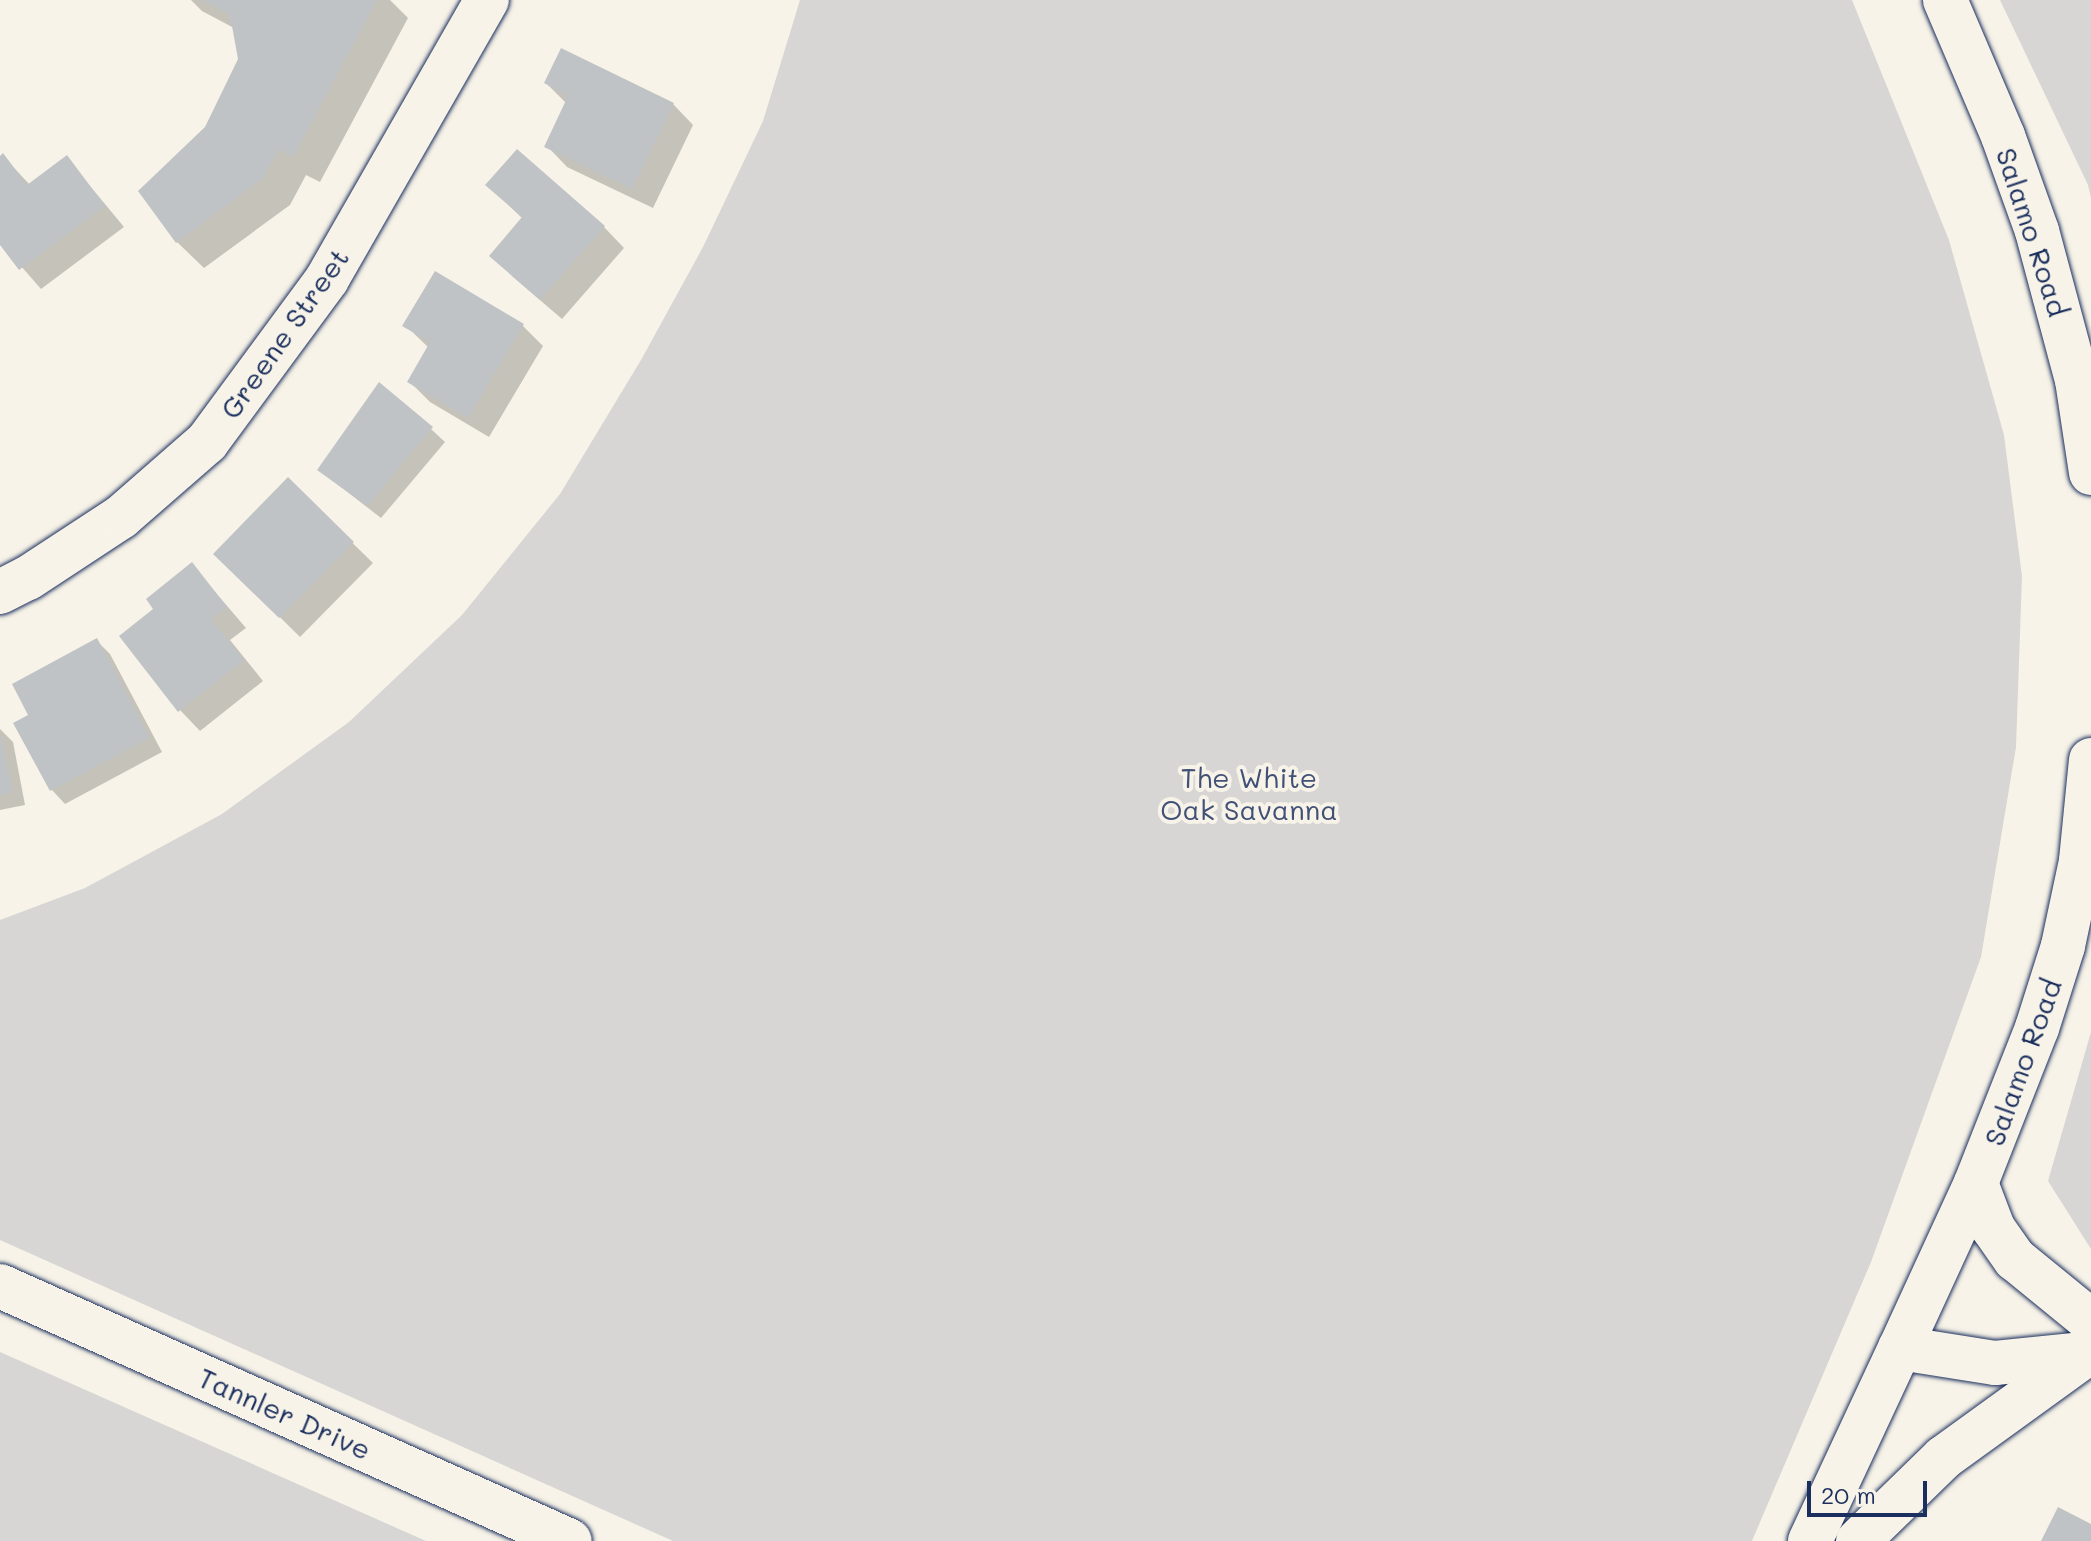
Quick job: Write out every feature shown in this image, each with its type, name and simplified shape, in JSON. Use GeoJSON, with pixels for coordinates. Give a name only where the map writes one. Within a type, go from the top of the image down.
{"type":"FeatureCollection","features":[{"type":"Feature","properties":{"kind":"main road","name":"Greene Street"},"geometry":{"type":"LineString","coordinates":[[0,592],[28,578],[121,517],[207,442],[327,279],[487,0]]}},
{"type":"Feature","properties":{"kind":"main road","name":"Salamo Road"},"geometry":{"type":"LineString","coordinates":[[1945,0],[2014,164],[2037,231],[2077,380],[2091,473]]}},
{"type":"Feature","properties":{"kind":"main road","name":"Salamo Road"},"geometry":{"type":"LineString","coordinates":[[1810,1541],[1976,1183],[2037,1028],[2063,946],[2081,861],[2091,760]]}},
{"type":"Feature","properties":{"kind":"main road"},"geometry":{"type":"LineString","coordinates":[[1976,1183],[1993,1228],[2015,1259],[2089,1343]]}},
{"type":"Feature","properties":{"kind":"main road","name":"Tannler Drive"},"geometry":{"type":"LineString","coordinates":[[0,1286],[570,1541]]}},
{"type":"Feature","properties":{"kind":"main road"},"geometry":{"type":"LineString","coordinates":[[1900,1348],[1995,1363],[2089,1343]]}},
{"type":"Feature","properties":{"kind":"main road"},"geometry":{"type":"LineString","coordinates":[[1858,1541],[1943,1458],[2089,1343]]}},
{"type":"Feature","properties":{"kind":"green space","name":"The White Oak Savanna"},"geometry":{"type":"Polygon","coordinates":[[[800,0],[1852,0],[1949,240],[2004,435],[2022,576],[2016,747],[1981,957],[1871,1262],[1752,1541],[673,1541],[0,1240],[0,920],[85,888],[222,814],[349,722],[462,615],[560,494],[641,360],[703,247],[763,121],[800,0]]]}},
{"type":"Feature","properties":{"kind":"green space"},"geometry":{"type":"Polygon","coordinates":[[[2000,0],[2091,0],[2091,198],[2088,185],[2000,0]]]}},
{"type":"Feature","properties":{"kind":"green space"},"geometry":{"type":"Polygon","coordinates":[[[2091,1032],[2091,1249],[2048,1181],[2091,1032]]]}},
{"type":"Feature","properties":{"kind":"green space"},"geometry":{"type":"Polygon","coordinates":[[[0,1352],[426,1541],[0,1541],[0,1352]]]}},
{"type":"Feature","properties":{"kind":"building"},"geometry":{"type":"Polygon","coordinates":[[[202,0],[377,0],[293,157],[279,150],[263,178],[176,243],[138,191],[205,127],[238,59],[230,15],[202,0]]]}},
{"type":"Feature","properties":{"kind":"building"},"geometry":{"type":"Polygon","coordinates":[[[561,48],[674,103],[632,189],[544,147],[568,96],[544,83],[561,48]]]}},
{"type":"Feature","properties":{"kind":"building"},"geometry":{"type":"Polygon","coordinates":[[[517,149],[605,226],[540,300],[489,256],[522,217],[485,185],[517,149]]]}},
{"type":"Feature","properties":{"kind":"building"},"geometry":{"type":"Polygon","coordinates":[[[3,153],[27,185],[67,155],[105,206],[19,270],[0,245],[0,156],[3,153]]]}},
{"type":"Feature","properties":{"kind":"building"},"geometry":{"type":"Polygon","coordinates":[[[435,271],[524,324],[468,418],[407,382],[430,342],[402,326],[435,271]]]}},
{"type":"Feature","properties":{"kind":"building"},"geometry":{"type":"Polygon","coordinates":[[[379,382],[433,427],[367,506],[317,470],[379,382]]]}},
{"type":"Feature","properties":{"kind":"building"},"geometry":{"type":"Polygon","coordinates":[[[288,477],[354,542],[279,618],[213,554],[288,477]]]}},
{"type":"Feature","properties":{"kind":"building"},"geometry":{"type":"Polygon","coordinates":[[[192,562],[227,607],[211,619],[244,660],[178,712],[119,636],[153,609],[146,599],[192,562]]]}},
{"type":"Feature","properties":{"kind":"building"},"geometry":{"type":"Polygon","coordinates":[[[97,638],[150,738],[50,791],[13,723],[28,715],[12,684],[97,638]]]}},
{"type":"Feature","properties":{"kind":"building"},"geometry":{"type":"Polygon","coordinates":[[[0,733],[13,792],[0,795],[0,733]]]}},
{"type":"Feature","properties":{"kind":"building"},"geometry":{"type":"Polygon","coordinates":[[[2058,1507],[2091,1524],[2091,1541],[2041,1541],[2058,1507]]]}}]}
